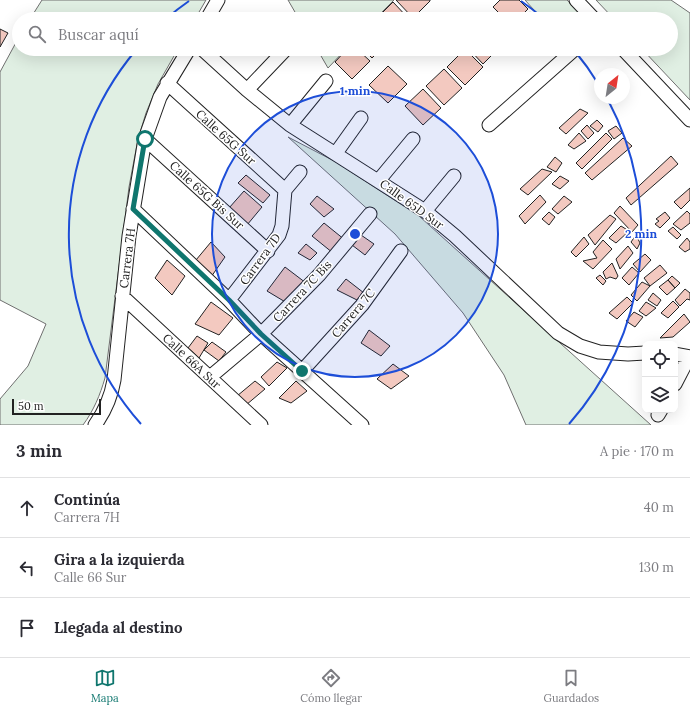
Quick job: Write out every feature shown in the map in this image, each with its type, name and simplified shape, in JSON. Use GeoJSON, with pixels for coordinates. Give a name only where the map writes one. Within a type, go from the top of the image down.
{"type":"FeatureCollection","features":[{"type":"Feature","properties":{"kind":"street"},"geometry":{"type":"LineString","coordinates":[[211,12],[218,0]]}},
{"type":"Feature","properties":{"kind":"street"},"geometry":{"type":"LineString","coordinates":[[576,0],[587,12]]}},
{"type":"Feature","properties":{"kind":"street","name":"Carrera 7H"},"geometry":{"type":"LineString","coordinates":[[95,425],[104,412],[113,386],[133,209],[145,139],[157,104],[185,56]]}},
{"type":"Feature","properties":{"kind":"street","name":"Calle 65D Sur"},"geometry":{"type":"LineString","coordinates":[[210,56],[246,90],[290,125],[379,180],[425,211],[455,236],[551,327],[565,338],[580,346],[599,352],[628,354],[642,353]]}},
{"type":"Feature","properties":{"kind":"street"},"geometry":{"type":"LineString","coordinates":[[246,90],[279,56]]}},
{"type":"Feature","properties":{"kind":"street"},"geometry":{"type":"LineString","coordinates":[[489,125],[567,56]]}},
{"type":"Feature","properties":{"kind":"street"},"geometry":{"type":"LineString","coordinates":[[629,56],[690,120]]}},
{"type":"Feature","properties":{"kind":"street"},"geometry":{"type":"LineString","coordinates":[[290,125],[326,81]]}},
{"type":"Feature","properties":{"kind":"street","name":"Calle 65G Sur"},"geometry":{"type":"LineString","coordinates":[[168,83],[285,190]]}},
{"type":"Feature","properties":{"kind":"street"},"geometry":{"type":"LineString","coordinates":[[336,153],[361,118]]}},
{"type":"Feature","properties":{"kind":"street","name":"Calle 65G Bis Sur"},"geometry":{"type":"LineString","coordinates":[[145,139],[268,251]]}},
{"type":"Feature","properties":{"kind":"street"},"geometry":{"type":"LineString","coordinates":[[379,180],[413,139]]}},
{"type":"Feature","properties":{"kind":"street"},"geometry":{"type":"LineString","coordinates":[[285,190],[300,172]]}},
{"type":"Feature","properties":{"kind":"street"},"geometry":{"type":"LineString","coordinates":[[425,211],[454,176]]}},
{"type":"Feature","properties":{"kind":"street","name":"Carrera 7D"},"geometry":{"type":"LineString","coordinates":[[229,300],[279,235],[282,226],[285,190]]}},
{"type":"Feature","properties":{"kind":"street"},"geometry":{"type":"LineString","coordinates":[[133,209],[229,300],[261,334],[362,425]]}},
{"type":"Feature","properties":{"kind":"street","name":"Carrera 7C Bis"},"geometry":{"type":"LineString","coordinates":[[210,377],[261,334],[319,275],[370,214]]}},
{"type":"Feature","properties":{"kind":"street","name":"Carrera 7C"},"geometry":{"type":"LineString","coordinates":[[302,371],[362,305],[401,251]]}},
{"type":"Feature","properties":{"kind":"street","name":"Calle 66A Sur"},"geometry":{"type":"LineString","coordinates":[[122,296],[261,425]]}},
{"type":"Feature","properties":{"kind":"street"},"geometry":{"type":"LineString","coordinates":[[678,355],[690,357],[678,379]]}},
{"type":"Feature","properties":{"kind":"green space"},"geometry":{"type":"Polygon","coordinates":[[[42,0],[206,0],[199,12],[34,12],[42,0]]]}},
{"type":"Feature","properties":{"kind":"green space"},"geometry":{"type":"Polygon","coordinates":[[[288,0],[394,0],[382,12],[295,12],[288,0]]]}},
{"type":"Feature","properties":{"kind":"green space"},"geometry":{"type":"Polygon","coordinates":[[[525,0],[567,0],[578,12],[536,12],[525,0]]]}},
{"type":"Feature","properties":{"kind":"green space"},"geometry":{"type":"Polygon","coordinates":[[[596,0],[671,0],[690,13],[690,100],[649,56],[678,56],[678,12],[607,12],[596,0]]]}},
{"type":"Feature","properties":{"kind":"green space"},"geometry":{"type":"Polygon","coordinates":[[[12,50],[12,56],[174,56],[158,84],[146,113],[138,139],[129,187],[105,378],[96,402],[83,425],[0,425],[0,399],[28,366],[46,324],[0,300],[0,72],[12,50]]]}},
{"type":"Feature","properties":{"kind":"green space"},"geometry":{"type":"Polygon","coordinates":[[[321,56],[339,56],[328,68],[321,56]]]}},
{"type":"Feature","properties":{"kind":"green space"},"geometry":{"type":"Polygon","coordinates":[[[288,137],[336,162],[419,216],[651,425],[526,425],[504,375],[463,313],[395,234],[288,137]]]}},
{"type":"Feature","properties":{"kind":"building"},"geometry":{"type":"Polygon","coordinates":[[[396,0],[430,0],[419,12],[407,12],[396,0]]]}},
{"type":"Feature","properties":{"kind":"building"},"geometry":{"type":"Polygon","coordinates":[[[500,0],[519,0],[528,9],[525,12],[498,12],[493,7],[500,0]]]}},
{"type":"Feature","properties":{"kind":"building"},"geometry":{"type":"Polygon","coordinates":[[[393,2],[402,12],[383,12],[393,2]]]}},
{"type":"Feature","properties":{"kind":"building"},"geometry":{"type":"Polygon","coordinates":[[[0,29],[8,33],[0,47],[0,29]]]}},
{"type":"Feature","properties":{"kind":"building"},"geometry":{"type":"Polygon","coordinates":[[[341,56],[365,56],[370,61],[352,79],[335,62],[341,56]]]}},
{"type":"Feature","properties":{"kind":"building"},"geometry":{"type":"Polygon","coordinates":[[[458,56],[472,56],[483,67],[465,85],[447,67],[458,56]]]}},
{"type":"Feature","properties":{"kind":"building"},"geometry":{"type":"Polygon","coordinates":[[[476,56],[491,56],[483,64],[476,56]]]}},
{"type":"Feature","properties":{"kind":"building"},"geometry":{"type":"Polygon","coordinates":[[[388,66],[407,84],[388,103],[369,85],[388,66]]]}},
{"type":"Feature","properties":{"kind":"building"},"geometry":{"type":"Polygon","coordinates":[[[444,69],[462,88],[444,105],[426,86],[444,69]]]}},
{"type":"Feature","properties":{"kind":"building"},"geometry":{"type":"Polygon","coordinates":[[[423,89],[441,108],[423,125],[405,106],[423,89]]]}},
{"type":"Feature","properties":{"kind":"building"},"geometry":{"type":"Polygon","coordinates":[[[580,109],[588,113],[566,134],[559,128],[580,109]]]}},
{"type":"Feature","properties":{"kind":"building"},"geometry":{"type":"Polygon","coordinates":[[[597,120],[603,126],[598,132],[590,126],[597,120]]]}},
{"type":"Feature","properties":{"kind":"building"},"geometry":{"type":"Polygon","coordinates":[[[587,125],[594,133],[588,139],[581,131],[587,125]]]}},
{"type":"Feature","properties":{"kind":"building"},"geometry":{"type":"Polygon","coordinates":[[[616,126],[622,133],[614,139],[608,131],[616,126]]]}},
{"type":"Feature","properties":{"kind":"building"},"geometry":{"type":"Polygon","coordinates":[[[579,133],[586,141],[574,149],[568,145],[579,133]]]}},
{"type":"Feature","properties":{"kind":"building"},"geometry":{"type":"Polygon","coordinates":[[[606,133],[612,139],[582,169],[576,163],[606,133]]]}},
{"type":"Feature","properties":{"kind":"building"},"geometry":{"type":"Polygon","coordinates":[[[623,138],[632,146],[592,180],[585,173],[623,138]]]}},
{"type":"Feature","properties":{"kind":"building"},"geometry":{"type":"Polygon","coordinates":[[[671,156],[678,164],[631,205],[626,198],[671,156]]]}},
{"type":"Feature","properties":{"kind":"building"},"geometry":{"type":"Polygon","coordinates":[[[555,157],[562,163],[556,172],[547,167],[555,157]]]}},
{"type":"Feature","properties":{"kind":"building"},"geometry":{"type":"Polygon","coordinates":[[[542,169],[552,172],[528,195],[520,189],[542,169]]]}},
{"type":"Feature","properties":{"kind":"building"},"geometry":{"type":"Polygon","coordinates":[[[246,175],[270,195],[263,203],[238,183],[246,175]]]}},
{"type":"Feature","properties":{"kind":"building"},"geometry":{"type":"Polygon","coordinates":[[[560,176],[569,181],[560,189],[552,184],[560,176]]]}},
{"type":"Feature","properties":{"kind":"building"},"geometry":{"type":"Polygon","coordinates":[[[690,188],[690,200],[681,209],[674,202],[690,188]]]}},
{"type":"Feature","properties":{"kind":"building"},"geometry":{"type":"Polygon","coordinates":[[[244,191],[262,207],[247,225],[229,208],[244,191]]]}},
{"type":"Feature","properties":{"kind":"building"},"geometry":{"type":"Polygon","coordinates":[[[540,195],[546,202],[525,224],[519,216],[540,195]]]}},
{"type":"Feature","properties":{"kind":"building"},"geometry":{"type":"Polygon","coordinates":[[[317,196],[334,209],[324,217],[310,204],[317,196]]]}},
{"type":"Feature","properties":{"kind":"building"},"geometry":{"type":"Polygon","coordinates":[[[564,196],[572,202],[558,214],[552,209],[564,196]]]}},
{"type":"Feature","properties":{"kind":"building"},"geometry":{"type":"Polygon","coordinates":[[[620,206],[638,225],[632,232],[614,213],[620,206]]]}},
{"type":"Feature","properties":{"kind":"building"},"geometry":{"type":"Polygon","coordinates":[[[687,211],[690,214],[690,223],[681,230],[673,224],[687,211]]]}},
{"type":"Feature","properties":{"kind":"building"},"geometry":{"type":"Polygon","coordinates":[[[549,212],[555,217],[549,225],[542,219],[549,212]]]}},
{"type":"Feature","properties":{"kind":"building"},"geometry":{"type":"Polygon","coordinates":[[[665,212],[670,218],[660,228],[655,224],[659,221],[656,219],[665,212]]]}},
{"type":"Feature","properties":{"kind":"building"},"geometry":{"type":"Polygon","coordinates":[[[610,215],[616,219],[595,245],[588,235],[610,215]]]}},
{"type":"Feature","properties":{"kind":"building"},"geometry":{"type":"Polygon","coordinates":[[[324,223],[345,240],[333,253],[312,236],[324,223]]]}},
{"type":"Feature","properties":{"kind":"building"},"geometry":{"type":"Polygon","coordinates":[[[621,226],[629,231],[616,243],[609,238],[621,226]]]}},
{"type":"Feature","properties":{"kind":"building"},"geometry":{"type":"Polygon","coordinates":[[[673,227],[681,235],[677,239],[668,231],[673,227]]]}},
{"type":"Feature","properties":{"kind":"building"},"geometry":{"type":"Polygon","coordinates":[[[361,235],[374,244],[365,255],[352,245],[361,235]]]}},
{"type":"Feature","properties":{"kind":"building"},"geometry":{"type":"Polygon","coordinates":[[[636,235],[640,243],[637,249],[631,242],[636,235]]]}},
{"type":"Feature","properties":{"kind":"building"},"geometry":{"type":"Polygon","coordinates":[[[584,237],[589,244],[576,257],[571,252],[584,237]]]}},
{"type":"Feature","properties":{"kind":"building"},"geometry":{"type":"Polygon","coordinates":[[[687,238],[690,242],[690,249],[685,252],[679,247],[687,238]]]}},
{"type":"Feature","properties":{"kind":"building"},"geometry":{"type":"Polygon","coordinates":[[[603,240],[612,249],[593,269],[583,261],[597,258],[593,252],[603,240]]]}},
{"type":"Feature","properties":{"kind":"building"},"geometry":{"type":"Polygon","coordinates":[[[211,242],[225,257],[211,277],[196,260],[211,242]]]}},
{"type":"Feature","properties":{"kind":"building"},"geometry":{"type":"Polygon","coordinates":[[[306,244],[317,253],[310,260],[298,253],[306,244]]]}},
{"type":"Feature","properties":{"kind":"building"},"geometry":{"type":"Polygon","coordinates":[[[628,246],[633,253],[620,269],[616,259],[628,246]]]}},
{"type":"Feature","properties":{"kind":"building"},"geometry":{"type":"Polygon","coordinates":[[[645,254],[651,260],[640,272],[633,264],[645,254]]]}},
{"type":"Feature","properties":{"kind":"building"},"geometry":{"type":"Polygon","coordinates":[[[167,260],[185,276],[172,295],[155,278],[167,260]]]}},
{"type":"Feature","properties":{"kind":"building"},"geometry":{"type":"Polygon","coordinates":[[[612,263],[618,276],[616,279],[610,277],[606,279],[603,272],[612,263]]]}},
{"type":"Feature","properties":{"kind":"building"},"geometry":{"type":"Polygon","coordinates":[[[660,265],[667,273],[650,286],[644,278],[660,265]]]}},
{"type":"Feature","properties":{"kind":"building"},"geometry":{"type":"Polygon","coordinates":[[[285,267],[306,283],[287,303],[267,291],[285,267]]]}},
{"type":"Feature","properties":{"kind":"building"},"geometry":{"type":"Polygon","coordinates":[[[632,267],[639,273],[629,285],[622,278],[632,267]]]}},
{"type":"Feature","properties":{"kind":"building"},"geometry":{"type":"Polygon","coordinates":[[[600,275],[606,281],[603,285],[596,278],[600,275]]]}},
{"type":"Feature","properties":{"kind":"building"},"geometry":{"type":"Polygon","coordinates":[[[672,276],[680,283],[675,288],[668,280],[672,276]]]}},
{"type":"Feature","properties":{"kind":"building"},"geometry":{"type":"Polygon","coordinates":[[[346,279],[364,293],[357,300],[337,290],[346,279]]]}},
{"type":"Feature","properties":{"kind":"building"},"geometry":{"type":"Polygon","coordinates":[[[668,280],[675,288],[667,295],[659,287],[668,280]]]}},
{"type":"Feature","properties":{"kind":"building"},"geometry":{"type":"Polygon","coordinates":[[[642,282],[650,286],[637,301],[631,295],[642,282]]]}},
{"type":"Feature","properties":{"kind":"building"},"geometry":{"type":"Polygon","coordinates":[[[685,289],[690,293],[690,300],[687,299],[680,306],[675,300],[685,289]]]}},
{"type":"Feature","properties":{"kind":"building"},"geometry":{"type":"Polygon","coordinates":[[[653,293],[661,300],[657,306],[648,300],[653,293]]]}},
{"type":"Feature","properties":{"kind":"building"},"geometry":{"type":"Polygon","coordinates":[[[627,297],[633,303],[617,319],[609,313],[627,297]]]}},
{"type":"Feature","properties":{"kind":"building"},"geometry":{"type":"Polygon","coordinates":[[[673,301],[679,307],[668,318],[661,313],[673,301]]]}},
{"type":"Feature","properties":{"kind":"building"},"geometry":{"type":"Polygon","coordinates":[[[211,302],[233,318],[219,335],[195,324],[211,302]]]}},
{"type":"Feature","properties":{"kind":"building"},"geometry":{"type":"Polygon","coordinates":[[[646,302],[656,308],[646,316],[639,311],[646,302]]]}},
{"type":"Feature","properties":{"kind":"building"},"geometry":{"type":"Polygon","coordinates":[[[634,312],[643,317],[635,327],[626,321],[634,312]]]}},
{"type":"Feature","properties":{"kind":"building"},"geometry":{"type":"Polygon","coordinates":[[[684,314],[690,322],[673,337],[660,338],[684,314]]]}},
{"type":"Feature","properties":{"kind":"building"},"geometry":{"type":"Polygon","coordinates":[[[369,330],[390,346],[381,356],[361,343],[369,330]]]}},
{"type":"Feature","properties":{"kind":"building"},"geometry":{"type":"Polygon","coordinates":[[[197,336],[208,343],[199,358],[188,348],[197,336]]]}},
{"type":"Feature","properties":{"kind":"building"},"geometry":{"type":"Polygon","coordinates":[[[212,342],[226,352],[219,361],[204,350],[212,342]]]}},
{"type":"Feature","properties":{"kind":"building"},"geometry":{"type":"Polygon","coordinates":[[[277,362],[287,368],[269,386],[261,377],[277,362]]]}},
{"type":"Feature","properties":{"kind":"building"},"geometry":{"type":"Polygon","coordinates":[[[393,364],[409,376],[391,389],[377,379],[393,364]]]}},
{"type":"Feature","properties":{"kind":"building"},"geometry":{"type":"Polygon","coordinates":[[[255,381],[265,389],[246,405],[237,396],[255,381]]]}},
{"type":"Feature","properties":{"kind":"building"},"geometry":{"type":"Polygon","coordinates":[[[296,381],[307,391],[291,403],[279,398],[296,381]]]}},
{"type":"Feature","properties":{"kind":"route"},"geometry":{"type":"LineString","coordinates":[[145,139],[138,170],[133,209],[229,300],[261,334],[302,371]]}}]}
